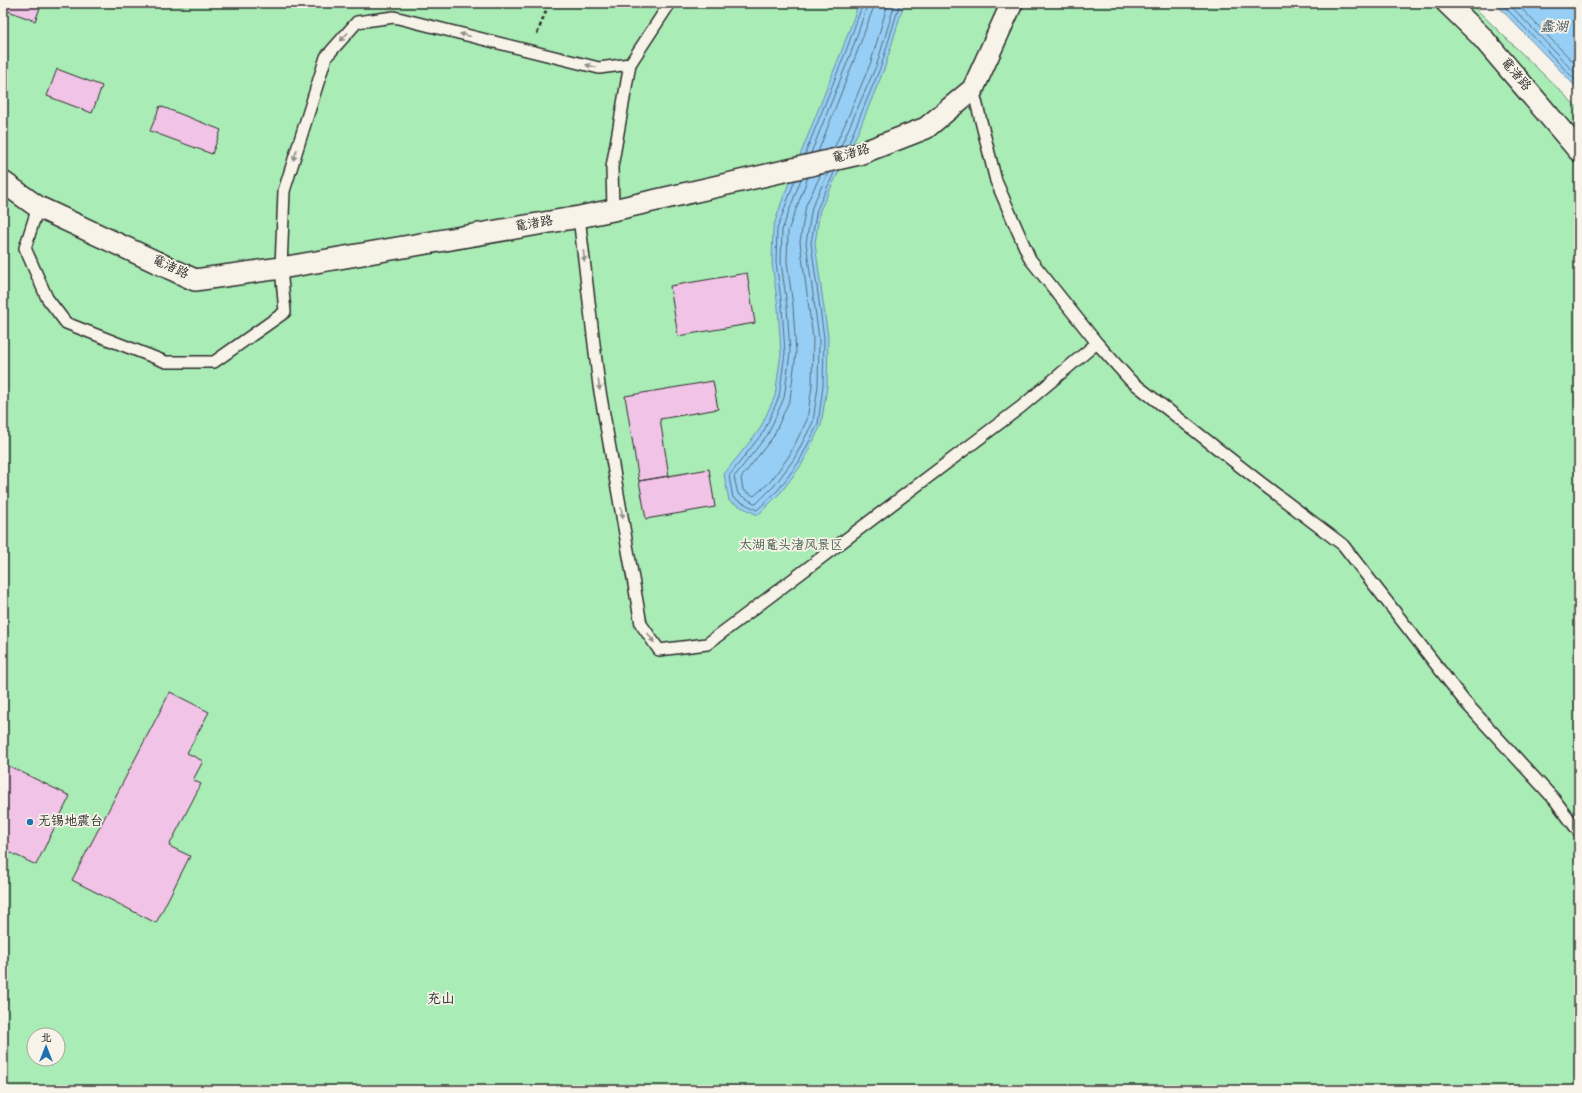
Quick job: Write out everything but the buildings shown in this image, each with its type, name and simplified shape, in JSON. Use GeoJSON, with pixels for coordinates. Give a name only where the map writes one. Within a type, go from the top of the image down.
{"type":"FeatureCollection","features":[{"type":"Feature","properties":{"kind":"street","name":"鼋渚路"},"geometry":{"type":"LineString","coordinates":[[3,182],[38,207],[195,280],[281,268],[579,217],[860,154],[926,128],[973,89],[1012,3]]}},
{"type":"Feature","properties":{"kind":"street","name":"鼋渚路"},"geometry":{"type":"LineString","coordinates":[[1447,3],[1481,36],[1579,151]]}},
{"type":"Feature","properties":{"kind":"lane"},"geometry":{"type":"LineString","coordinates":[[614,210],[612,167],[630,64],[670,3]]}},
{"type":"Feature","properties":{"kind":"lane"},"geometry":{"type":"LineString","coordinates":[[38,207],[25,248],[47,298],[66,323],[166,362],[214,362],[286,312],[281,268],[284,191],[326,57],[357,22],[394,17],[599,68],[630,64]]}},
{"type":"Feature","properties":{"kind":"lane"},"geometry":{"type":"LineString","coordinates":[[973,89],[996,181],[1030,260],[1097,343],[1130,380],[1343,545],[1465,702],[1554,800],[1579,832]]}},
{"type":"Feature","properties":{"kind":"lane"},"geometry":{"type":"LineString","coordinates":[[579,217],[599,386],[641,624],[659,650],[707,644],[1021,407],[1097,343]]}},
{"type":"Feature","properties":{"kind":"path"},"geometry":{"type":"LineString","coordinates":[[530,51],[549,3]]}},
{"type":"Feature","properties":{"kind":"green space","name":"太湖鼋头渚风景区"},"geometry":{"type":"Polygon","coordinates":[[[3,3],[1470,3],[1579,109],[1579,1090],[3,1090],[3,3]]]}},
{"type":"Feature","properties":{"kind":"water"},"geometry":{"type":"Polygon","coordinates":[[[859,3],[904,3],[885,67],[859,130],[820,210],[815,244],[828,337],[827,387],[821,425],[802,464],[781,492],[758,515],[729,501],[724,474],[760,429],[775,396],[781,353],[778,307],[772,263],[773,228],[783,198],[842,50],[859,3]]]}},
{"type":"Feature","properties":{"kind":"water","name":"蠡湖"},"geometry":{"type":"Polygon","coordinates":[[[1495,3],[1579,3],[1579,90],[1495,3]]]}},
{"type":"Feature","properties":{"kind":"place","name":"无锡地震台"},"geometry":{"type":"Point","coordinates":[30,822]}},
{"type":"Feature","properties":{"kind":"district","name":"充山"},"geometry":{"type":"Point","coordinates":[441,1000]}}]}
